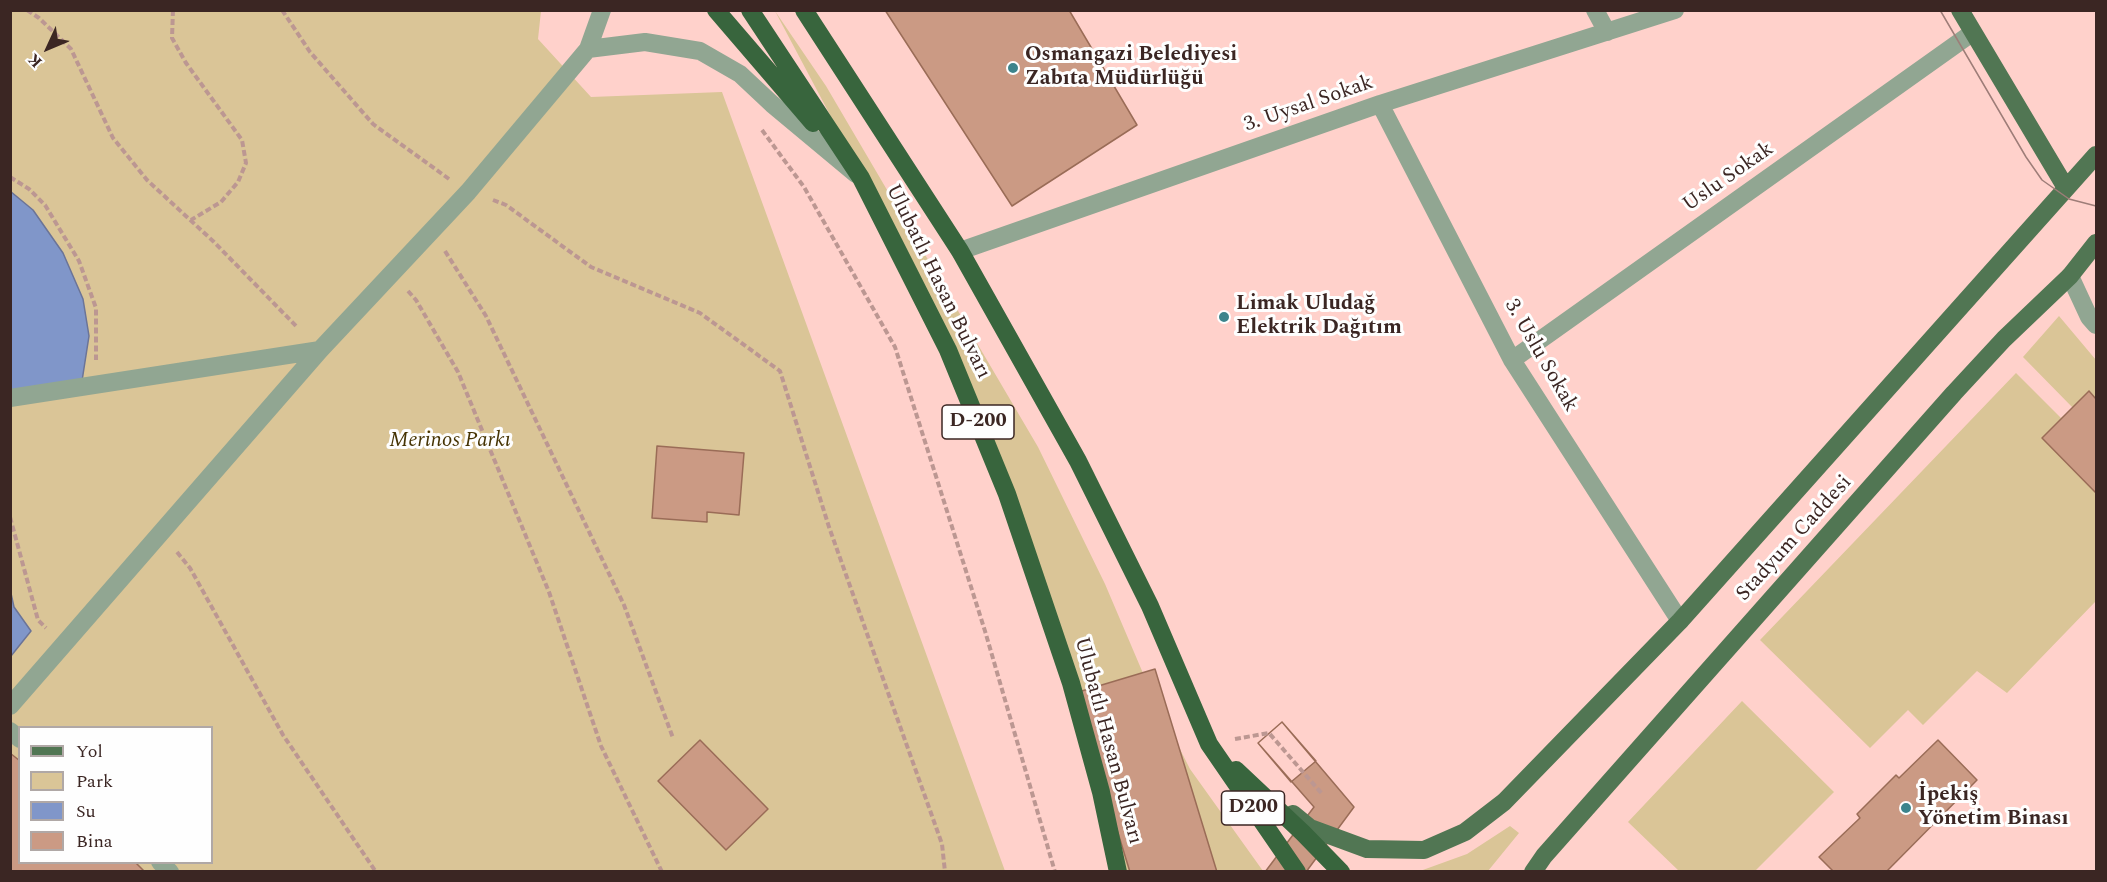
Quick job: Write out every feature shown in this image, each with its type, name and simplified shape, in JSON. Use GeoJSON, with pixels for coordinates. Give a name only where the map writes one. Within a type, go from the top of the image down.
{"type":"FeatureCollection","features":[{"type":"Feature","properties":{"kind":"highway"},"geometry":{"type":"LineString","coordinates":[[716,10],[861,178]]}},
{"type":"Feature","properties":{"kind":"highway","name":"Ulubatlı Hasan Bulvarı"},"geometry":{"type":"LineString","coordinates":[[750,10],[861,178],[948,350],[1007,494],[1071,683],[1101,792],[1118,872]]}},
{"type":"Feature","properties":{"kind":"highway","name":"Ulubatlı Hasan Bulvarı"},"geometry":{"type":"LineString","coordinates":[[804,10],[960,251],[1078,461],[1150,606],[1209,744]]}},
{"type":"Feature","properties":{"kind":"highway"},"geometry":{"type":"LineString","coordinates":[[811,10],[829,47]]}},
{"type":"Feature","properties":{"kind":"highway"},"geometry":{"type":"LineString","coordinates":[[1209,744],[1341,872]]}},
{"type":"Feature","properties":{"kind":"highway","name":"D200"},"geometry":{"type":"LineString","coordinates":[[1209,744],[1297,872]]}},
{"type":"Feature","properties":{"kind":"main road"},"geometry":{"type":"LineString","coordinates":[[1960,10],[2066,188]]}},
{"type":"Feature","properties":{"kind":"main road"},"geometry":{"type":"LineString","coordinates":[[1209,744],[1310,828],[1367,849],[1424,850],[1465,832],[1504,802],[1680,621],[2097,155]]}},
{"type":"Feature","properties":{"kind":"main road","name":"Stadyum Caddesi"},"geometry":{"type":"LineString","coordinates":[[1533,872],[1954,393],[2004,339],[2070,276],[2097,243]]}},
{"type":"Feature","properties":{"kind":"street"},"geometry":{"type":"LineString","coordinates":[[10,706],[320,350],[468,192],[588,49],[602,10]]}},
{"type":"Feature","properties":{"kind":"street"},"geometry":{"type":"LineString","coordinates":[[1594,10],[1607,32]]}},
{"type":"Feature","properties":{"kind":"street","name":"3. Uysal Sokak"},"geometry":{"type":"LineString","coordinates":[[960,251],[1380,104],[1675,10]]}},
{"type":"Feature","properties":{"kind":"street","name":"Uslu Sokak"},"geometry":{"type":"LineString","coordinates":[[1512,360],[1972,33]]}},
{"type":"Feature","properties":{"kind":"street"},"geometry":{"type":"LineString","coordinates":[[588,49],[645,42],[700,51],[740,74],[772,104],[861,178]]}},
{"type":"Feature","properties":{"kind":"street","name":"3. Uslu Sokak"},"geometry":{"type":"LineString","coordinates":[[1380,104],[1512,360],[1680,621]]}},
{"type":"Feature","properties":{"kind":"street"},"geometry":{"type":"LineString","coordinates":[[2070,276],[2089,317],[2097,326]]}},
{"type":"Feature","properties":{"kind":"street"},"geometry":{"type":"LineString","coordinates":[[10,398],[320,350]]}},
{"type":"Feature","properties":{"kind":"path"},"geometry":{"type":"LineString","coordinates":[[27,10],[71,49],[113,138],[147,180],[320,350]]}},
{"type":"Feature","properties":{"kind":"path"},"geometry":{"type":"LineString","coordinates":[[173,10],[172,38],[186,63],[242,140],[246,163],[238,182],[221,202],[190,220]]}},
{"type":"Feature","properties":{"kind":"path"},"geometry":{"type":"LineString","coordinates":[[282,10],[310,52],[374,124],[468,192],[506,205],[591,267],[700,313],[780,371],[829,527],[942,844],[945,872]]}},
{"type":"Feature","properties":{"kind":"path"},"geometry":{"type":"LineString","coordinates":[[759,126],[804,187],[894,347],[985,631],[1054,872]]}},
{"type":"Feature","properties":{"kind":"path"},"geometry":{"type":"LineString","coordinates":[[10,177],[29,189],[45,205],[79,261],[96,308],[97,384]]}},
{"type":"Feature","properties":{"kind":"path"},"geometry":{"type":"LineString","coordinates":[[432,230],[486,316],[624,605],[673,738]]}},
{"type":"Feature","properties":{"kind":"path"},"geometry":{"type":"LineString","coordinates":[[392,273],[416,300],[458,372],[549,592],[601,746],[662,872]]}},
{"type":"Feature","properties":{"kind":"path"},"geometry":{"type":"LineString","coordinates":[[10,517],[38,620],[64,645]]}},
{"type":"Feature","properties":{"kind":"path"},"geometry":{"type":"LineString","coordinates":[[161,532],[190,568],[283,735],[376,872]]}},
{"type":"Feature","properties":{"kind":"path"},"geometry":{"type":"LineString","coordinates":[[1209,744],[1269,733],[1323,795]]}},
{"type":"Feature","properties":{"kind":"green space","name":"Merinos Parkı"},"geometry":{"type":"Polygon","coordinates":[[[10,11],[541,11],[538,39],[591,97],[722,92],[1005,871],[11,871],[10,11]]]}},
{"type":"Feature","properties":{"kind":"green space"},"geometry":{"type":"Polygon","coordinates":[[[775,11],[826,86],[1038,447],[1105,584],[1151,692],[1190,769],[1263,871],[1124,871],[1095,760],[926,296],[775,11]]]}},
{"type":"Feature","properties":{"kind":"green space"},"geometry":{"type":"Polygon","coordinates":[[[2059,316],[2096,360],[2096,601],[2007,693],[1977,671],[1923,725],[1908,710],[1870,748],[1760,640],[2016,373],[2061,418],[2073,408],[2023,357],[2059,316]]]}},
{"type":"Feature","properties":{"kind":"green space"},"geometry":{"type":"Polygon","coordinates":[[[1742,701],[1834,792],[1755,871],[1679,871],[1628,822],[1742,701]]]}},
{"type":"Feature","properties":{"kind":"green space"},"geometry":{"type":"Polygon","coordinates":[[[1510,826],[1519,833],[1488,871],[1420,871],[1467,854],[1510,826]]]}},
{"type":"Feature","properties":{"kind":"water"},"geometry":{"type":"Polygon","coordinates":[[[10,191],[33,210],[63,253],[83,299],[89,336],[82,381],[10,394],[10,191]]]}},
{"type":"Feature","properties":{"kind":"water"},"geometry":{"type":"Polygon","coordinates":[[[10,589],[14,607],[31,631],[11,656],[10,589]]]}},
{"type":"Feature","properties":{"kind":"building","name":"Osmangazi Belediyesi Zabıta Müdürlüğü"},"geometry":{"type":"Polygon","coordinates":[[[885,10],[1069,10],[1137,125],[1012,206],[885,10]]]}},
{"type":"Feature","properties":{"kind":"building"},"geometry":{"type":"Polygon","coordinates":[[[2089,391],[2096,399],[2096,493],[2042,438],[2089,391]]]}},
{"type":"Feature","properties":{"kind":"building"},"geometry":{"type":"Polygon","coordinates":[[[657,446],[744,453],[739,515],[707,512],[707,522],[652,518],[657,446]]]}},
{"type":"Feature","properties":{"kind":"building"},"geometry":{"type":"Polygon","coordinates":[[[1155,669],[1217,872],[1130,872],[1075,693],[1155,669]]]}},
{"type":"Feature","properties":{"kind":"building"},"geometry":{"type":"Polygon","coordinates":[[[1282,722],[1354,807],[1306,872],[1265,872],[1314,807],[1258,743],[1282,722]]]}},
{"type":"Feature","properties":{"kind":"building"},"geometry":{"type":"Polygon","coordinates":[[[1282,722],[1316,761],[1291,782],[1258,743],[1282,722]]]}},
{"type":"Feature","properties":{"kind":"building"},"geometry":{"type":"Polygon","coordinates":[[[700,740],[768,809],[726,850],[658,781],[700,740]]]}},
{"type":"Feature","properties":{"kind":"building","name":"İpekiş Yönetim Binası"},"geometry":{"type":"Polygon","coordinates":[[[1938,740],[1977,780],[1886,872],[1834,872],[1819,857],[1860,818],[1857,814],[1896,775],[1899,778],[1938,740]]]}},
{"type":"Feature","properties":{"kind":"building"},"geometry":{"type":"Polygon","coordinates":[[[10,753],[18,759],[18,864],[137,864],[145,872],[10,872],[10,753]]]}},
{"type":"Feature","properties":{"kind":"tram line"},"geometry":{"type":"LineString","coordinates":[[1940,10],[2026,157],[2042,180],[2069,199],[2096,206]]}},
{"type":"Feature","properties":{"kind":"place","name":"Osmangazi Belediyesi Zabıta Müdürlüğü"},"geometry":{"type":"Point","coordinates":[1013,68]}},
{"type":"Feature","properties":{"kind":"place","name":"Limak Uludağ Elektrik Dağıtım"},"geometry":{"type":"Point","coordinates":[1224,317]}},
{"type":"Feature","properties":{"kind":"place","name":"İpekiş Yönetim Binası"},"geometry":{"type":"Point","coordinates":[1906,808]}}]}
